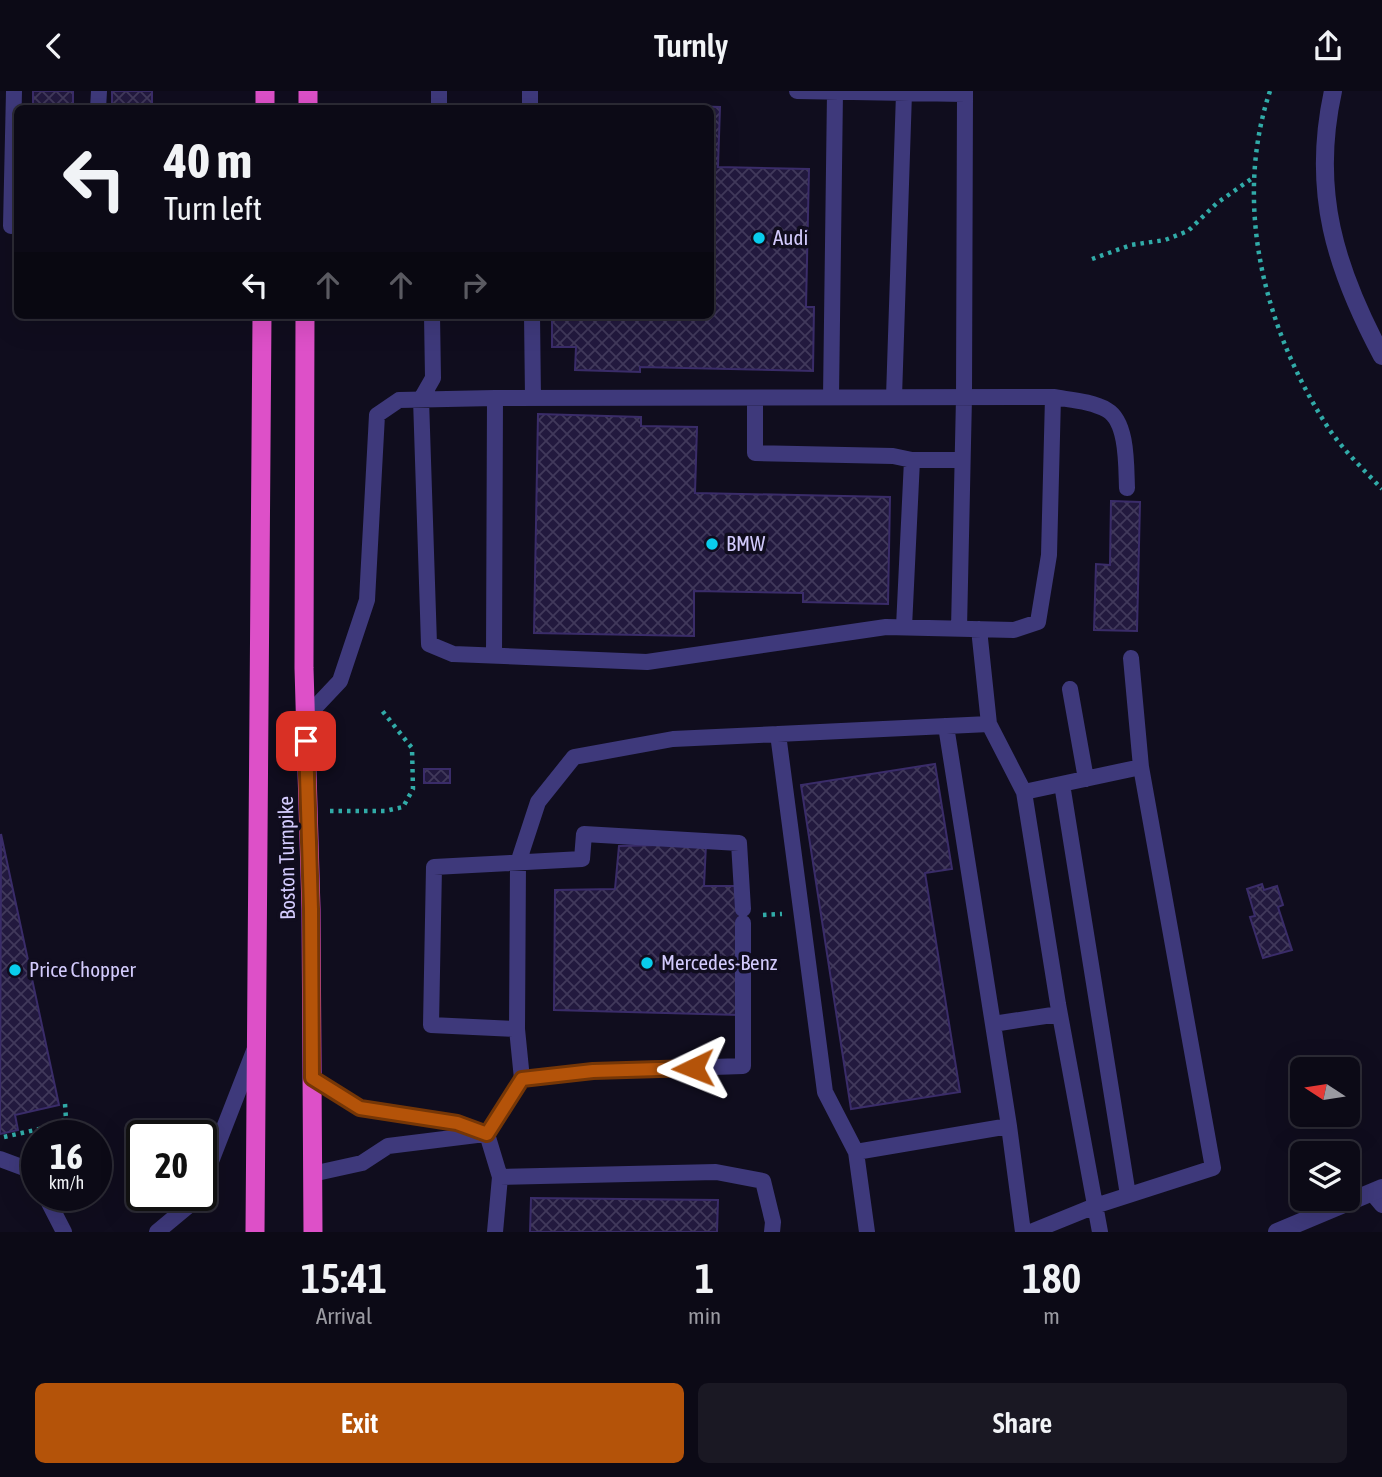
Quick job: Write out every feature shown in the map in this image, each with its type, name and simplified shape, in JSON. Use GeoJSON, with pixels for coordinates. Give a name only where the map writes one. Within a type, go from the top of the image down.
{"type":"FeatureCollection","features":[{"type":"Feature","properties":{"kind":"highway","name":"Boston Turnpike"},"geometry":{"type":"LineString","coordinates":[[255,1232],[262,319]]}},
{"type":"Feature","properties":{"kind":"highway","name":"Boston Turnpike"},"geometry":{"type":"LineString","coordinates":[[305,319],[306,717],[313,1232]]}},
{"type":"Feature","properties":{"kind":"street"},"geometry":{"type":"LineString","coordinates":[[1333,91],[1327,119],[1325,182],[1330,231],[1348,289],[1382,356]]}},
{"type":"Feature","properties":{"kind":"street"},"geometry":{"type":"LineString","coordinates":[[1277,1232],[1379,1195]]}},
{"type":"Feature","properties":{"kind":"lane"},"geometry":{"type":"LineString","coordinates":[[10,226],[14,91]]}},
{"type":"Feature","properties":{"kind":"lane"},"geometry":{"type":"LineString","coordinates":[[797,91],[965,92],[964,397],[959,629]]}},
{"type":"Feature","properties":{"kind":"lane"},"geometry":{"type":"LineString","coordinates":[[831,397],[835,92]]}},
{"type":"Feature","properties":{"kind":"lane"},"geometry":{"type":"LineString","coordinates":[[894,397],[904,93]]}},
{"type":"Feature","properties":{"kind":"lane"},"geometry":{"type":"LineString","coordinates":[[432,319],[433,378],[421,399],[429,644],[453,654],[647,662],[886,627],[1014,630],[1038,622],[1049,555],[1053,397]]}},
{"type":"Feature","properties":{"kind":"lane"},"geometry":{"type":"LineString","coordinates":[[532,319],[533,398]]}},
{"type":"Feature","properties":{"kind":"lane"},"geometry":{"type":"LineString","coordinates":[[306,717],[340,681],[367,600],[377,415],[399,400],[1053,397],[1091,404],[1110,411],[1123,435],[1127,488]]}},
{"type":"Feature","properties":{"kind":"lane"},"geometry":{"type":"LineString","coordinates":[[494,656],[495,398]]}},
{"type":"Feature","properties":{"kind":"lane"},"geometry":{"type":"LineString","coordinates":[[755,398],[754,453],[962,460]]}},
{"type":"Feature","properties":{"kind":"lane"},"geometry":{"type":"LineString","coordinates":[[904,627],[912,460]]}},
{"type":"Feature","properties":{"kind":"lane"},"geometry":{"type":"LineString","coordinates":[[979,629],[989,724],[1024,792],[1059,1014],[1100,1232]]}},
{"type":"Feature","properties":{"kind":"lane"},"geometry":{"type":"LineString","coordinates":[[1031,1232],[1095,1206],[1213,1168],[1141,767],[1131,658]]}},
{"type":"Feature","properties":{"kind":"lane"},"geometry":{"type":"LineString","coordinates":[[1070,689],[1086,779]]}},
{"type":"Feature","properties":{"kind":"lane"},"geometry":{"type":"LineString","coordinates":[[495,1232],[500,1177],[487,1134],[522,1079],[517,1029],[517,863],[538,801],[574,757],[673,739],[989,724]]}},
{"type":"Feature","properties":{"kind":"lane"},"geometry":{"type":"LineString","coordinates":[[946,726],[1009,1126],[1023,1232]]}},
{"type":"Feature","properties":{"kind":"lane"},"geometry":{"type":"LineString","coordinates":[[778,734],[825,1092],[856,1152],[867,1232]]}},
{"type":"Feature","properties":{"kind":"lane"},"geometry":{"type":"LineString","coordinates":[[1024,792],[1141,767]]}},
{"type":"Feature","properties":{"kind":"lane"},"geometry":{"type":"LineString","coordinates":[[1062,784],[1128,1195]]}},
{"type":"Feature","properties":{"kind":"lane"},"geometry":{"type":"LineString","coordinates":[[517,1029],[432,1025],[434,867],[582,859],[584,834],[739,843],[746,916],[743,1066],[593,1071],[522,1079]]}},
{"type":"Feature","properties":{"kind":"lane"},"geometry":{"type":"LineString","coordinates":[[993,1024],[1059,1014]]}},
{"type":"Feature","properties":{"kind":"lane"},"geometry":{"type":"LineString","coordinates":[[217,1146],[256,1045]]}},
{"type":"Feature","properties":{"kind":"lane"},"geometry":{"type":"LineString","coordinates":[[312,1078],[360,1108],[457,1123],[487,1134]]}},
{"type":"Feature","properties":{"kind":"lane"},"geometry":{"type":"LineString","coordinates":[[856,1152],[1009,1126]]}},
{"type":"Feature","properties":{"kind":"lane"},"geometry":{"type":"LineString","coordinates":[[312,1174],[362,1163],[388,1146],[487,1134]]}},
{"type":"Feature","properties":{"kind":"lane"},"geometry":{"type":"LineString","coordinates":[[0,1159],[21,1167]]}},
{"type":"Feature","properties":{"kind":"lane"},"geometry":{"type":"LineString","coordinates":[[500,1177],[716,1172],[763,1181],[772,1232]]}},
{"type":"Feature","properties":{"kind":"lane"},"geometry":{"type":"LineString","coordinates":[[54,1211],[64,1232]]}},
{"type":"Feature","properties":{"kind":"lane"},"geometry":{"type":"LineString","coordinates":[[157,1232],[182,1211]]}},
{"type":"Feature","properties":{"kind":"path"},"geometry":{"type":"LineString","coordinates":[[1270,91],[1256,153],[1256,230],[1262,272],[1277,327],[1291,360],[1331,431],[1382,489]]}},
{"type":"Feature","properties":{"kind":"path"},"geometry":{"type":"LineString","coordinates":[[1092,259],[1131,245],[1165,240],[1188,231],[1217,203],[1255,177]]}},
{"type":"Feature","properties":{"kind":"path"},"geometry":{"type":"LineString","coordinates":[[309,811],[385,811],[403,807],[414,789],[412,748],[380,708]]}},
{"type":"Feature","properties":{"kind":"path"},"geometry":{"type":"LineString","coordinates":[[746,916],[802,914]]}},
{"type":"Feature","properties":{"kind":"path"},"geometry":{"type":"LineString","coordinates":[[0,1138],[53,1126],[66,1119],[65,1104]]}},
{"type":"Feature","properties":{"kind":"building"},"geometry":{"type":"Polygon","coordinates":[[[33,91],[73,91],[73,105],[33,105],[33,91]]]}},
{"type":"Feature","properties":{"kind":"building"},"geometry":{"type":"Polygon","coordinates":[[[112,91],[152,91],[152,105],[112,105],[112,91]]]}},
{"type":"Feature","properties":{"kind":"building","name":"Audi"},"geometry":{"type":"Polygon","coordinates":[[[714,107],[720,107],[718,167],[809,169],[806,307],[814,307],[813,371],[640,367],[640,372],[575,370],[576,347],[552,347],[552,319],[714,319],[714,107]]]}},
{"type":"Feature","properties":{"kind":"building","name":"BMW"},"geometry":{"type":"Polygon","coordinates":[[[538,414],[641,417],[641,426],[697,427],[695,493],[890,497],[888,604],[803,602],[803,593],[694,591],[694,636],[534,633],[538,414]]]}},
{"type":"Feature","properties":{"kind":"building"},"geometry":{"type":"Polygon","coordinates":[[[1111,501],[1140,502],[1137,631],[1094,630],[1096,564],[1110,565],[1111,501]]]}},
{"type":"Feature","properties":{"kind":"building"},"geometry":{"type":"Polygon","coordinates":[[[935,764],[952,869],[925,873],[960,1092],[851,1109],[801,785],[935,764]]]}},
{"type":"Feature","properties":{"kind":"building"},"geometry":{"type":"Polygon","coordinates":[[[424,769],[450,769],[450,783],[424,783],[424,769]]]}},
{"type":"Feature","properties":{"kind":"building","name":"Price Chopper"},"geometry":{"type":"Polygon","coordinates":[[[1,834],[59,1105],[15,1115],[18,1130],[0,1134],[1,834]]]}},
{"type":"Feature","properties":{"kind":"building","name":"Mercedes-Benz"},"geometry":{"type":"Polygon","coordinates":[[[706,844],[704,886],[742,886],[739,1015],[554,1010],[555,890],[615,889],[619,846],[706,844]]]}},
{"type":"Feature","properties":{"kind":"building"},"geometry":{"type":"Polygon","coordinates":[[[1262,884],[1264,890],[1277,886],[1283,905],[1278,907],[1292,950],[1263,958],[1250,917],[1255,916],[1247,889],[1262,884]]]}},
{"type":"Feature","properties":{"kind":"building"},"geometry":{"type":"Polygon","coordinates":[[[531,1198],[718,1200],[717,1232],[530,1232],[531,1198]]]}},
{"type":"Feature","properties":{"kind":"place","name":"Audi"},"geometry":{"type":"Point","coordinates":[759,238]}},
{"type":"Feature","properties":{"kind":"place","name":"BMW"},"geometry":{"type":"Point","coordinates":[712,544]}},
{"type":"Feature","properties":{"kind":"place","name":"Mercedes-Benz"},"geometry":{"type":"Point","coordinates":[647,963]}},
{"type":"Feature","properties":{"kind":"place","name":"Price Chopper"},"geometry":{"type":"Point","coordinates":[15,970]}},
{"type":"Feature","properties":{"kind":"route"},"geometry":{"type":"LineString","coordinates":[[306,741],[312,1078],[360,1108],[457,1123],[487,1134],[522,1079],[593,1071],[693,1068]]}}]}
